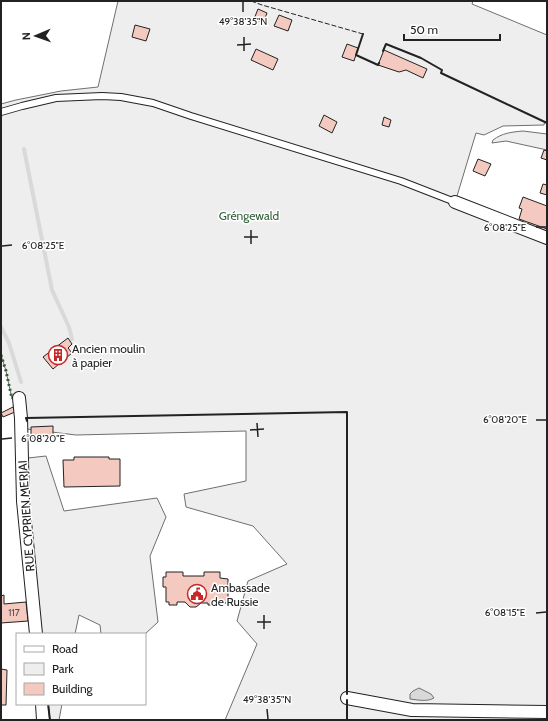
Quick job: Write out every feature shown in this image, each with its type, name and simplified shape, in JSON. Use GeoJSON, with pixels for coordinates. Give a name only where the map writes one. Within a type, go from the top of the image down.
{"type":"FeatureCollection","features":[{"type":"Feature","properties":{"kind":"street"},"geometry":{"type":"LineString","coordinates":[[455,202],[547,238]]}},
{"type":"Feature","properties":{"kind":"street","name":"RUE CYPRIEN MERJAI"},"geometry":{"type":"LineString","coordinates":[[19,398],[21,418],[23,501],[36,633]]}},
{"type":"Feature","properties":{"kind":"street"},"geometry":{"type":"LineString","coordinates":[[347,698],[412,710],[547,712]]}},
{"type":"Feature","properties":{"kind":"street"},"geometry":{"type":"LineString","coordinates":[[42,705],[44,720]]}},
{"type":"Feature","properties":{"kind":"lane"},"geometry":{"type":"LineString","coordinates":[[1,112],[56,98],[102,96],[121,97],[152,103],[401,181],[455,202]]}},
{"type":"Feature","properties":{"kind":"green space","name":"Gréngewald"},"geometry":{"type":"Polygon","coordinates":[[[118,1],[473,1],[472,4],[547,35],[547,123],[545,121],[544,125],[503,126],[484,135],[476,133],[454,206],[547,242],[547,720],[225,720],[257,644],[237,621],[248,581],[287,564],[253,526],[186,507],[184,494],[246,481],[246,431],[76,435],[27,429],[19,398],[12,399],[1,355],[1,104],[61,91],[98,87],[118,1]]]}},
{"type":"Feature","properties":{"kind":"green space"},"geometry":{"type":"Polygon","coordinates":[[[523,131],[547,134],[547,150],[506,141],[492,143],[493,140],[504,134],[523,131]]]}},
{"type":"Feature","properties":{"kind":"green space"},"geometry":{"type":"Polygon","coordinates":[[[46,456],[64,511],[157,498],[166,517],[150,556],[158,622],[146,633],[101,633],[100,625],[79,615],[75,633],[41,633],[29,500],[28,458],[46,456]]]}},
{"type":"Feature","properties":{"kind":"green space"},"geometry":{"type":"Polygon","coordinates":[[[48,705],[62,705],[59,720],[50,720],[48,705]]]}},
{"type":"Feature","properties":{"kind":"shaded area"},"geometry":{"type":"Polygon","coordinates":[[[419,688],[431,694],[434,698],[425,700],[410,699],[410,694],[419,688]]]}},
{"type":"Feature","properties":{"kind":"building"},"geometry":{"type":"Polygon","coordinates":[[[258,9],[267,13],[263,23],[254,19],[258,9]]]}},
{"type":"Feature","properties":{"kind":"building"},"geometry":{"type":"Polygon","coordinates":[[[279,15],[292,20],[288,31],[274,26],[279,15]]]}},
{"type":"Feature","properties":{"kind":"building"},"geometry":{"type":"Polygon","coordinates":[[[135,25],[150,29],[146,41],[132,37],[135,25]]]}},
{"type":"Feature","properties":{"kind":"building"},"geometry":{"type":"Polygon","coordinates":[[[347,44],[358,48],[354,61],[342,57],[347,44]]]}},
{"type":"Feature","properties":{"kind":"building"},"geometry":{"type":"Polygon","coordinates":[[[256,49],[278,59],[273,70],[251,60],[256,49]]]}},
{"type":"Feature","properties":{"kind":"building"},"geometry":{"type":"Polygon","coordinates":[[[384,50],[427,69],[423,78],[406,70],[399,72],[378,65],[384,50]]]}},
{"type":"Feature","properties":{"kind":"building"},"geometry":{"type":"Polygon","coordinates":[[[324,115],[337,122],[332,133],[319,126],[324,115]]]}},
{"type":"Feature","properties":{"kind":"building"},"geometry":{"type":"Polygon","coordinates":[[[384,117],[391,120],[389,127],[382,125],[384,117]]]}},
{"type":"Feature","properties":{"kind":"building"},"geometry":{"type":"Polygon","coordinates":[[[544,150],[547,151],[547,160],[541,158],[544,150]]]}},
{"type":"Feature","properties":{"kind":"building"},"geometry":{"type":"Polygon","coordinates":[[[478,159],[491,164],[485,176],[473,171],[478,159]]]}},
{"type":"Feature","properties":{"kind":"building"},"geometry":{"type":"Polygon","coordinates":[[[543,184],[547,185],[547,195],[540,193],[543,184]]]}},
{"type":"Feature","properties":{"kind":"building"},"geometry":{"type":"Polygon","coordinates":[[[523,197],[547,206],[547,229],[519,219],[522,209],[519,208],[523,197]]]}},
{"type":"Feature","properties":{"kind":"building","name":"Ancien moulin à papier"},"geometry":{"type":"Polygon","coordinates":[[[68,338],[72,344],[68,348],[72,353],[53,369],[43,357],[68,338]]]}},
{"type":"Feature","properties":{"kind":"building"},"geometry":{"type":"Polygon","coordinates":[[[13,407],[15,412],[3,417],[1,413],[13,407]]]}},
{"type":"Feature","properties":{"kind":"building"},"geometry":{"type":"Polygon","coordinates":[[[53,426],[53,437],[31,438],[31,427],[53,426]]]}},
{"type":"Feature","properties":{"kind":"building"},"geometry":{"type":"Polygon","coordinates":[[[74,457],[109,457],[109,459],[120,459],[120,486],[64,487],[63,460],[74,460],[74,457]]]}},
{"type":"Feature","properties":{"kind":"building","name":"Ambassade de Russie"},"geometry":{"type":"Polygon","coordinates":[[[166,572],[183,572],[183,576],[204,576],[204,572],[220,572],[220,578],[228,579],[228,603],[208,605],[208,603],[201,603],[196,607],[190,607],[185,602],[177,602],[177,605],[169,605],[169,602],[166,602],[166,587],[163,587],[163,577],[166,577],[166,572]]]}},
{"type":"Feature","properties":{"kind":"building"},"geometry":{"type":"Polygon","coordinates":[[[4,595],[4,604],[26,602],[28,621],[1,623],[1,596],[4,595]]]}},
{"type":"Feature","properties":{"kind":"building"},"geometry":{"type":"Polygon","coordinates":[[[1,669],[7,670],[6,705],[1,705],[1,669]]]}},
{"type":"Feature","properties":{"kind":"waterway"},"geometry":{"type":"LineString","coordinates":[[24,149],[52,290],[69,327],[72,339]]}},
{"type":"Feature","properties":{"kind":"waterway"},"geometry":{"type":"LineString","coordinates":[[1,327],[9,343],[21,382]]}},
{"type":"Feature","properties":{"kind":"hedge"},"geometry":{"type":"LineString","coordinates":[[1,355],[12,399]]}},
{"type":"Feature","properties":{"kind":"fence"},"geometry":{"type":"LineString","coordinates":[[251,1],[363,34]]}},
{"type":"Feature","properties":{"kind":"wall"},"geometry":{"type":"LineString","coordinates":[[363,34],[356,55],[378,65],[379,63]]}},
{"type":"Feature","properties":{"kind":"wall"},"geometry":{"type":"LineString","coordinates":[[383,51],[386,44],[421,58],[442,70],[441,73],[547,123]]}},
{"type":"Feature","properties":{"kind":"wall"},"geometry":{"type":"LineString","coordinates":[[27,421],[26,418],[347,412],[347,694]]}},
{"type":"Feature","properties":{"kind":"wall"},"geometry":{"type":"LineString","coordinates":[[347,700],[347,720]]}},
{"type":"Feature","properties":{"kind":"wall"},"geometry":{"type":"LineString","coordinates":[[48,705],[50,720]]}},
{"type":"Feature","properties":{"kind":"place","name":"Ancien moulin à papier"},"geometry":{"type":"Point","coordinates":[58,355]}},
{"type":"Feature","properties":{"kind":"place","name":"Ambassade de Russie"},"geometry":{"type":"Point","coordinates":[197,594]}}]}
